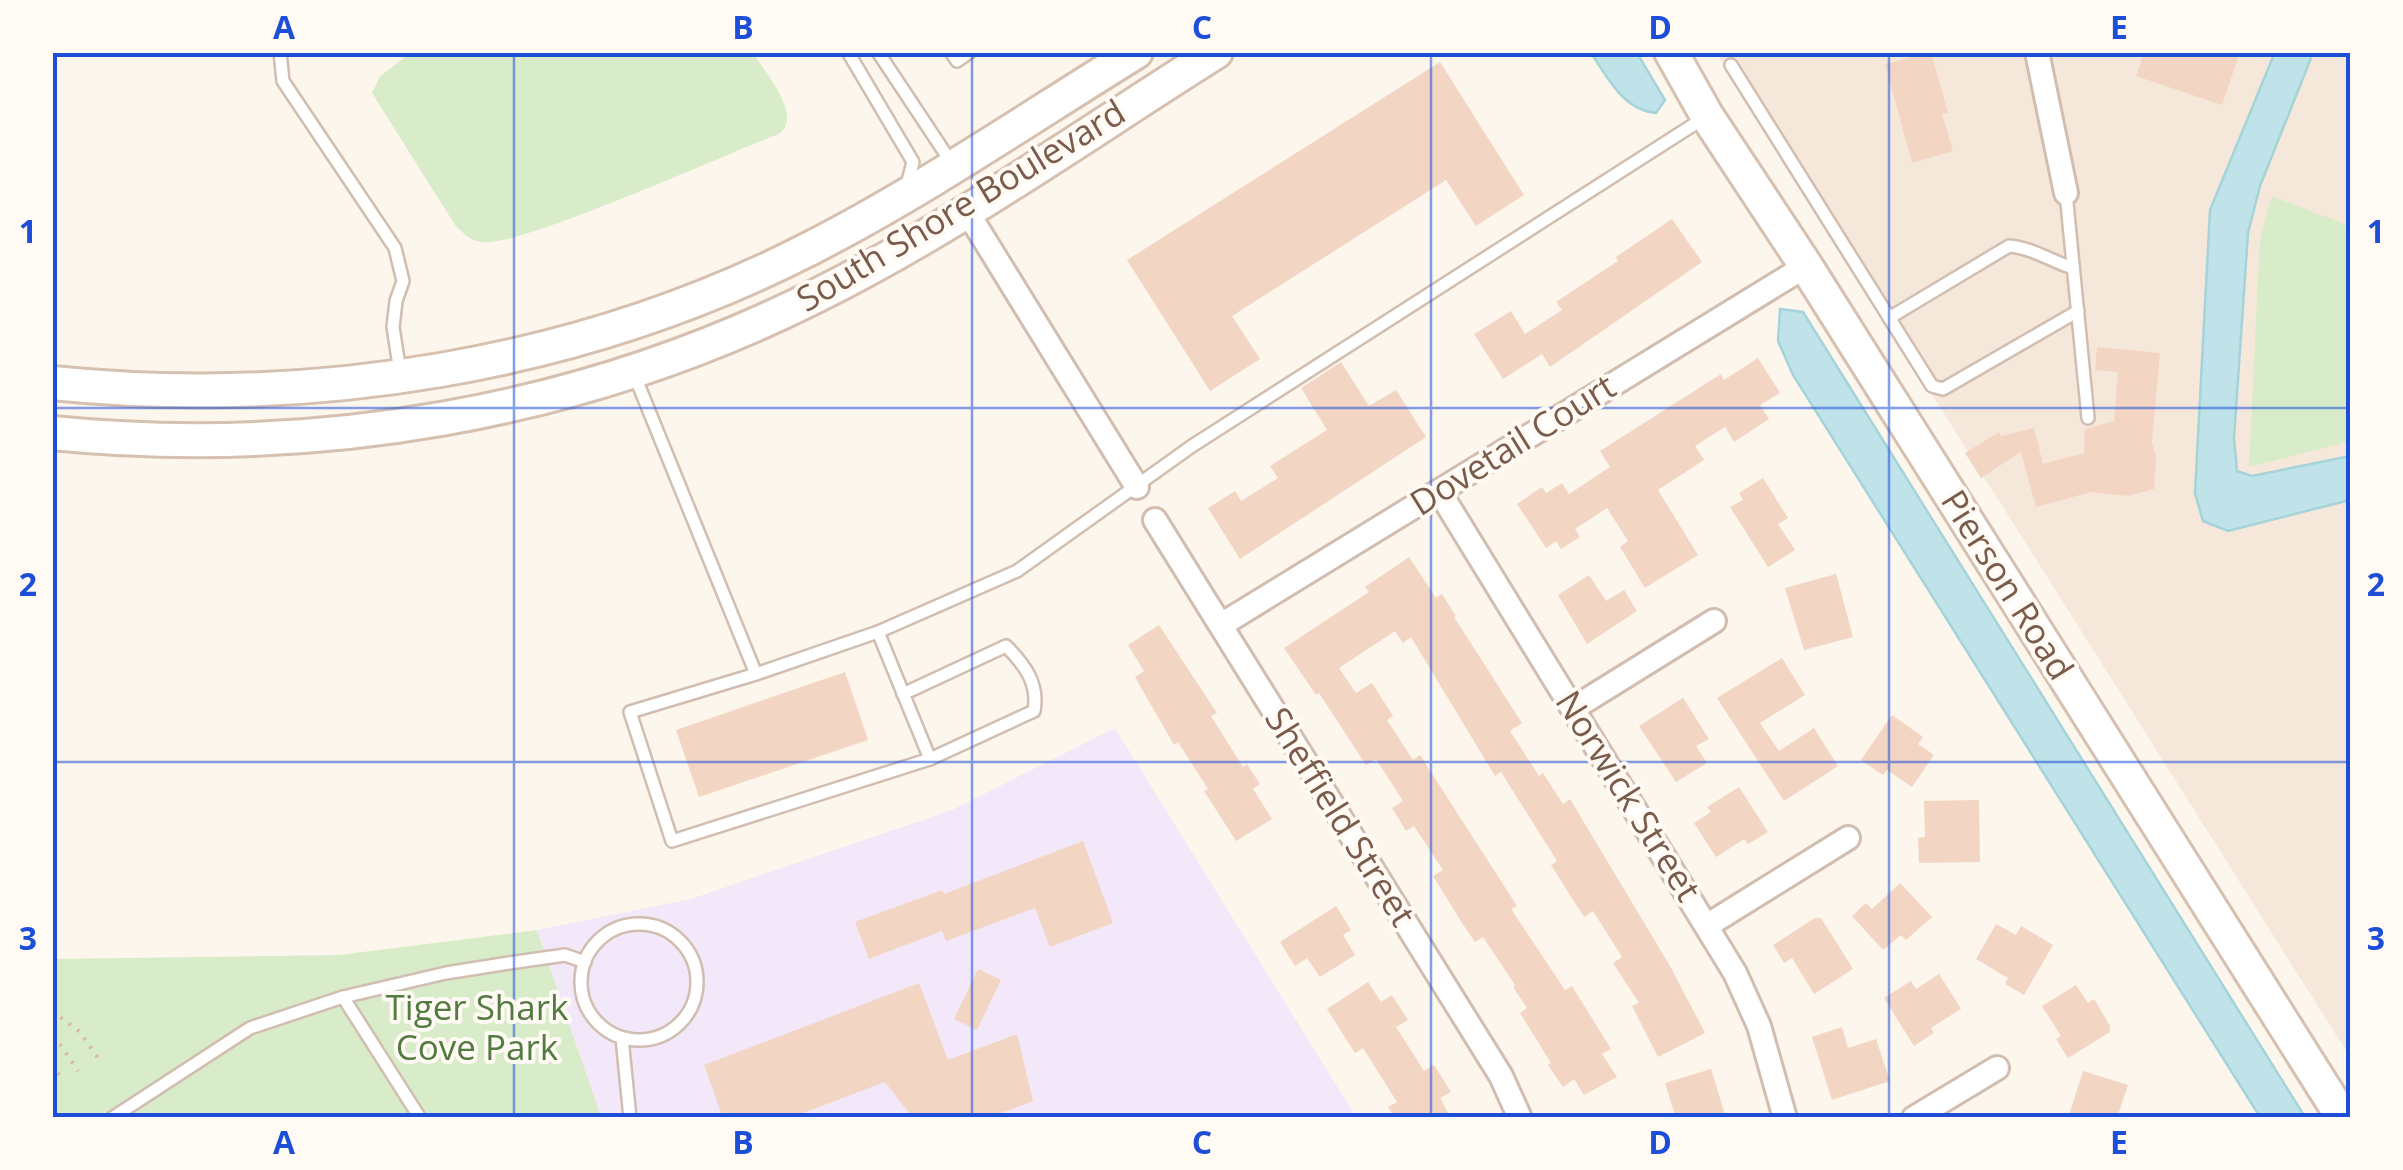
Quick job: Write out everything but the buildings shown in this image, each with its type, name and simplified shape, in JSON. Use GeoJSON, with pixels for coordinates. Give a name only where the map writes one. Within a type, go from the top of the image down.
{"type":"FeatureCollection","features":[{"type":"Feature","properties":{"kind":"street","name":"South Shore Boulevard"},"geometry":{"type":"LineString","coordinates":[[52,382],[180,391],[260,390],[400,376],[556,344],[689,301],[808,249],[904,196],[1136,52]]}},
{"type":"Feature","properties":{"kind":"street","name":"South Shore Boulevard"},"geometry":{"type":"LineString","coordinates":[[52,432],[176,441],[338,434],[500,408],[633,370],[760,322],[816,296],[912,243],[1216,52]]}},
{"type":"Feature","properties":{"kind":"street","name":"Pierson Road"},"geometry":{"type":"LineString","coordinates":[[1670,52],[2343,1118]]}},
{"type":"Feature","properties":{"kind":"street"},"geometry":{"type":"LineString","coordinates":[[2038,52],[2066,193]]}},
{"type":"Feature","properties":{"kind":"street"},"geometry":{"type":"LineString","coordinates":[[995,140],[964,190],[966,210],[1137,487]]}},
{"type":"Feature","properties":{"kind":"street"},"geometry":{"type":"LineString","coordinates":[[912,243],[945,200],[952,184],[953,166]]}},
{"type":"Feature","properties":{"kind":"street","name":"Dovetail Court"},"geometry":{"type":"LineString","coordinates":[[1221,625],[1806,266]]}},
{"type":"Feature","properties":{"kind":"street","name":"Norwick Street"},"geometry":{"type":"LineString","coordinates":[[1439,490],[1736,973],[1759,1026],[1785,1118]]}},
{"type":"Feature","properties":{"kind":"street","name":"Sheffield Street"},"geometry":{"type":"LineString","coordinates":[[1154,520],[1501,1076],[1520,1118]]}},
{"type":"Feature","properties":{"kind":"street"},"geometry":{"type":"LineString","coordinates":[[1574,708],[1714,621]]}},
{"type":"Feature","properties":{"kind":"street"},"geometry":{"type":"LineString","coordinates":[[1708,925],[1848,838]]}},
{"type":"Feature","properties":{"kind":"street"},"geometry":{"type":"LineString","coordinates":[[1914,1118],[1997,1068]]}},
{"type":"Feature","properties":{"kind":"lane"},"geometry":{"type":"LineString","coordinates":[[280,52],[283,81],[395,248],[402,281],[393,327],[400,376]]}},
{"type":"Feature","properties":{"kind":"lane"},"geometry":{"type":"LineString","coordinates":[[848,52],[912,162],[904,196]]}},
{"type":"Feature","properties":{"kind":"lane"},"geometry":{"type":"LineString","coordinates":[[878,52],[953,166]]}},
{"type":"Feature","properties":{"kind":"lane"},"geometry":{"type":"LineString","coordinates":[[951,52],[957,61],[970,52]]}},
{"type":"Feature","properties":{"kind":"lane"},"geometry":{"type":"LineString","coordinates":[[1731,65],[1936,390],[2078,311]]}},
{"type":"Feature","properties":{"kind":"lane"},"geometry":{"type":"LineString","coordinates":[[903,694],[1006,646],[1024,664],[1037,694],[1034,711],[930,759],[672,841],[630,712],[878,632],[1017,572],[1192,446],[1707,116]]}},
{"type":"Feature","properties":{"kind":"lane"},"geometry":{"type":"LineString","coordinates":[[2066,193],[2088,418]]}},
{"type":"Feature","properties":{"kind":"lane"},"geometry":{"type":"LineString","coordinates":[[1889,318],[2010,246],[2073,268]]}},
{"type":"Feature","properties":{"kind":"lane"},"geometry":{"type":"LineString","coordinates":[[633,370],[756,674]]}},
{"type":"Feature","properties":{"kind":"lane"},"geometry":{"type":"LineString","coordinates":[[878,632],[930,759]]}},
{"type":"Feature","properties":{"kind":"lane"},"geometry":{"type":"LineString","coordinates":[[625,925],[662,928],[678,938],[690,953],[697,972],[697,992],[690,1011],[678,1026],[661,1037],[642,1041],[622,1038],[605,1030],[592,1016],[581,980],[584,962],[608,933],[625,925]]}},
{"type":"Feature","properties":{"kind":"lane"},"geometry":{"type":"LineString","coordinates":[[112,1118],[250,1028],[343,997],[446,973],[565,955],[584,962]]}},
{"type":"Feature","properties":{"kind":"lane"},"geometry":{"type":"LineString","coordinates":[[343,997],[420,1118]]}},
{"type":"Feature","properties":{"kind":"lane"},"geometry":{"type":"LineString","coordinates":[[622,1038],[630,1118]]}},
{"type":"Feature","properties":{"kind":"path"},"geometry":{"type":"LineString","coordinates":[[52,1011],[80,1032],[98,1058]]}},
{"type":"Feature","properties":{"kind":"path"},"geometry":{"type":"LineString","coordinates":[[60,1044],[78,1071]]}},
{"type":"Feature","properties":{"kind":"path"},"geometry":{"type":"LineString","coordinates":[[52,1064],[63,1081]]}},
{"type":"Feature","properties":{"kind":"shaded area"},"geometry":{"type":"Polygon","coordinates":[[[1716,53],[2350,53],[2350,1057],[1820,217],[1716,53]]]}},
{"type":"Feature","properties":{"kind":"shaded area"},"geometry":{"type":"Polygon","coordinates":[[[1115,728],[1356,1117],[601,1117],[537,930],[691,899],[952,810],[1115,728]]]}},
{"type":"Feature","properties":{"kind":"green space"},"geometry":{"type":"Polygon","coordinates":[[[412,52],[753,53],[779,92],[786,124],[776,135],[619,200],[533,231],[481,242],[455,225],[372,93],[380,76],[412,52]]]}},
{"type":"Feature","properties":{"kind":"green space"},"geometry":{"type":"Polygon","coordinates":[[[2272,196],[2350,226],[2350,441],[2249,467],[2260,238],[2272,196]]]}},
{"type":"Feature","properties":{"kind":"green space","name":"Tiger Shark Cove Park"},"geometry":{"type":"Polygon","coordinates":[[[537,930],[601,1117],[53,1117],[52,959],[339,955],[537,930]]]}},
{"type":"Feature","properties":{"kind":"water"},"geometry":{"type":"Polygon","coordinates":[[[2275,52],[2313,53],[2260,186],[2248,233],[2234,438],[2237,471],[2252,476],[2350,456],[2350,500],[2228,531],[2203,521],[2195,493],[2210,210],[2275,52]]]}},
{"type":"Feature","properties":{"kind":"water"},"geometry":{"type":"Polygon","coordinates":[[[1591,53],[1637,53],[1665,100],[1656,113],[1644,111],[1625,99],[1591,53]]]}},
{"type":"Feature","properties":{"kind":"water"},"geometry":{"type":"Polygon","coordinates":[[[1780,309],[1803,312],[2305,1117],[2260,1117],[1793,375],[1778,341],[1780,309]]]}}]}
